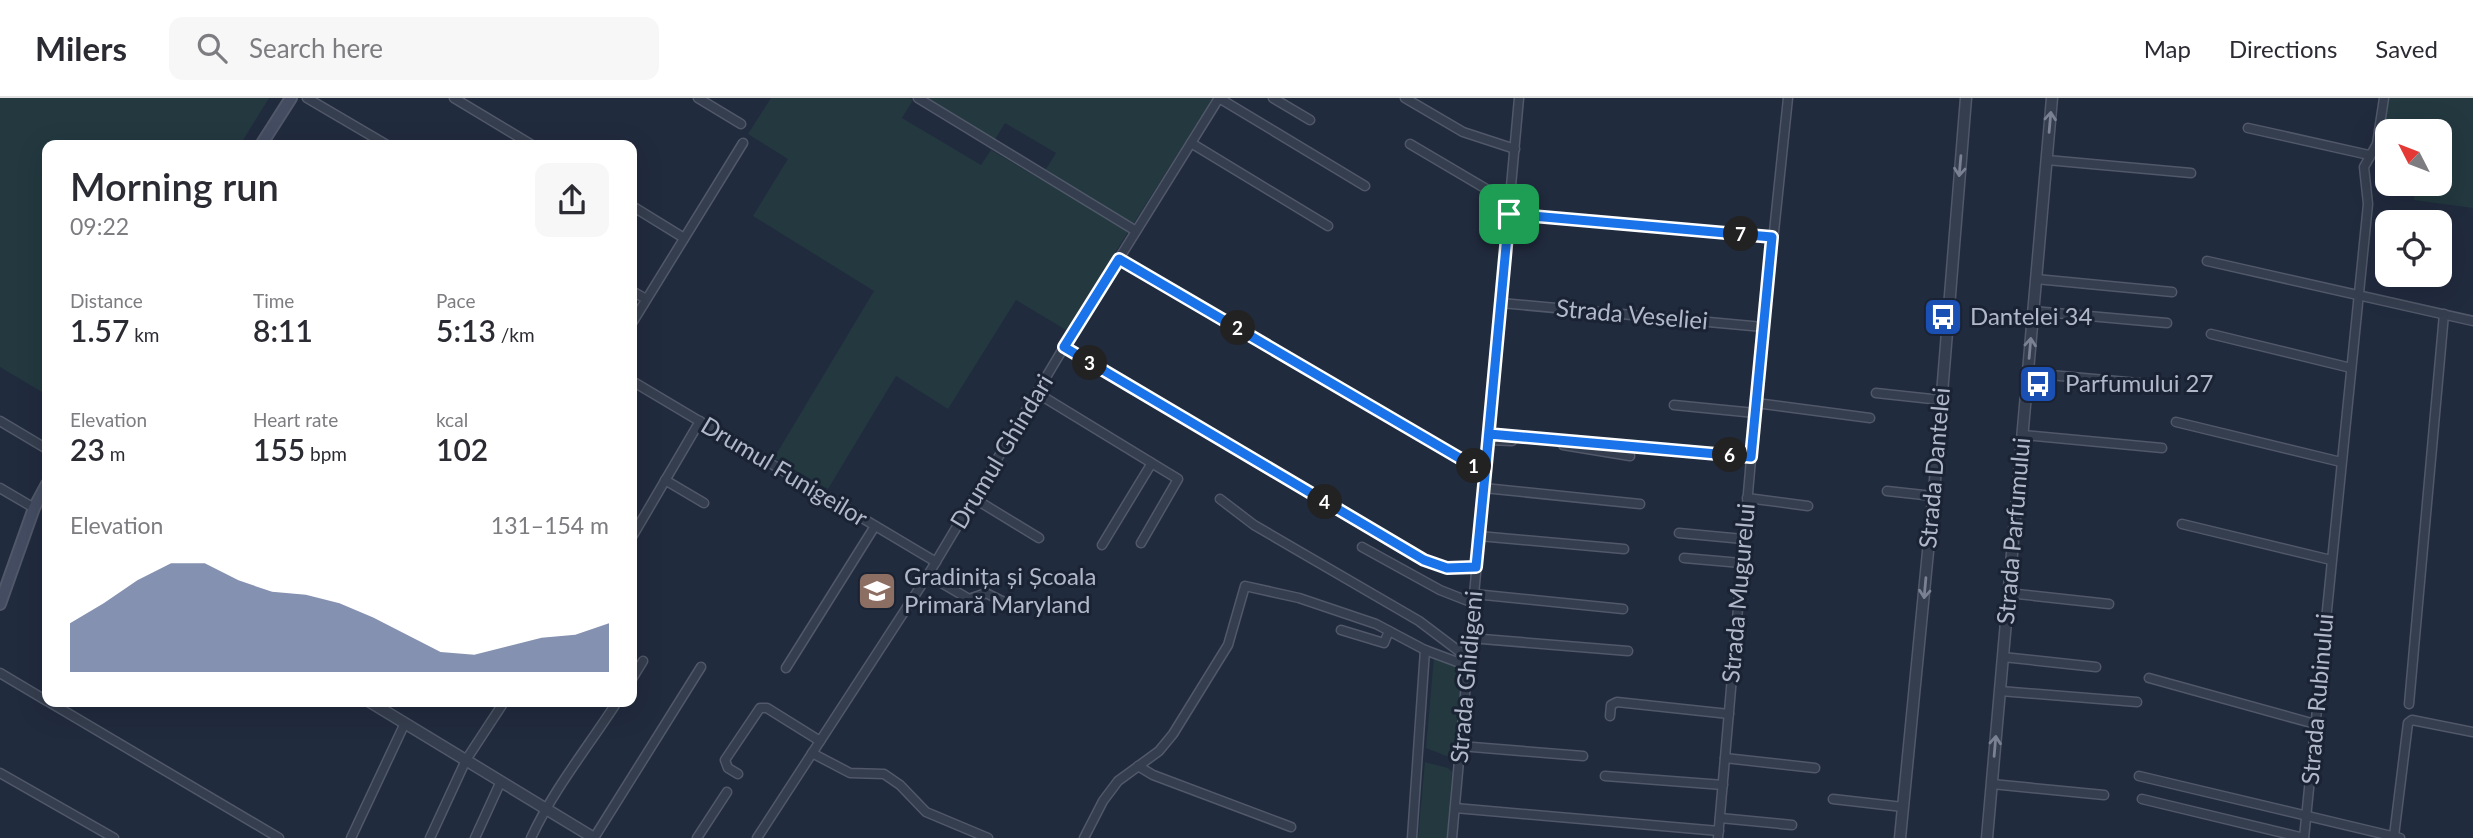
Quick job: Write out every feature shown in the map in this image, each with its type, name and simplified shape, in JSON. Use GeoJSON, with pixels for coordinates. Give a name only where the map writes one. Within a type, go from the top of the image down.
{"type":"FeatureCollection","features":[{"type":"Feature","properties":{"kind":"main road"},"geometry":{"type":"LineString","coordinates":[[264,140],[291,98]]}},
{"type":"Feature","properties":{"kind":"main road"},"geometry":{"type":"LineString","coordinates":[[0,604],[40,506]]}},
{"type":"Feature","properties":{"kind":"street"},"geometry":{"type":"LineString","coordinates":[[454,98],[524,140]]}},
{"type":"Feature","properties":{"kind":"street"},"geometry":{"type":"LineString","coordinates":[[698,98],[741,124]]}},
{"type":"Feature","properties":{"kind":"street"},"geometry":{"type":"LineString","coordinates":[[918,98],[1136,231]]}},
{"type":"Feature","properties":{"kind":"street","name":"Drumul Ghindari"},"geometry":{"type":"LineString","coordinates":[[757,838],[928,575],[1064,347],[1219,98],[1366,186]]}},
{"type":"Feature","properties":{"kind":"street"},"geometry":{"type":"LineString","coordinates":[[1273,98],[1310,120]]}},
{"type":"Feature","properties":{"kind":"street"},"geometry":{"type":"LineString","coordinates":[[1405,98],[1463,132],[1514,149]]}},
{"type":"Feature","properties":{"kind":"street","name":"Strada Ghidigeni"},"geometry":{"type":"LineString","coordinates":[[1452,838],[1510,203],[1517,98]]}},
{"type":"Feature","properties":{"kind":"street","name":"Strada Mugurelui"},"geometry":{"type":"LineString","coordinates":[[1719,834],[1743,539],[1788,98]]}},
{"type":"Feature","properties":{"kind":"street","name":"Strada Dantelei"},"geometry":{"type":"LineString","coordinates":[[1900,838],[1933,496],[1966,98]]}},
{"type":"Feature","properties":{"kind":"street","name":"Strada Parfumului"},"geometry":{"type":"LineString","coordinates":[[1987,838],[2052,98]]}},
{"type":"Feature","properties":{"kind":"street","name":"Strada Rubinului"},"geometry":{"type":"LineString","coordinates":[[2304,838],[2368,204],[2364,167],[2377,144],[2384,98]]}},
{"type":"Feature","properties":{"kind":"street"},"geometry":{"type":"LineString","coordinates":[[308,99],[378,140]]}},
{"type":"Feature","properties":{"kind":"street"},"geometry":{"type":"LineString","coordinates":[[2248,128],[2369,155]]}},
{"type":"Feature","properties":{"kind":"street"},"geometry":{"type":"LineString","coordinates":[[637,314],[743,143]]}},
{"type":"Feature","properties":{"kind":"street"},"geometry":{"type":"LineString","coordinates":[[1191,143],[1328,226]]}},
{"type":"Feature","properties":{"kind":"street"},"geometry":{"type":"LineString","coordinates":[[1410,144],[1510,203]]}},
{"type":"Feature","properties":{"kind":"street"},"geometry":{"type":"LineString","coordinates":[[2046,160],[2192,173]]}},
{"type":"Feature","properties":{"kind":"street"},"geometry":{"type":"LineString","coordinates":[[637,209],[684,238]]}},
{"type":"Feature","properties":{"kind":"street"},"geometry":{"type":"LineString","coordinates":[[1509,214],[1772,237]]}},
{"type":"Feature","properties":{"kind":"street"},"geometry":{"type":"LineString","coordinates":[[1119,259],[1485,473]]}},
{"type":"Feature","properties":{"kind":"street"},"geometry":{"type":"LineString","coordinates":[[2207,261],[2473,321]]}},
{"type":"Feature","properties":{"kind":"street"},"geometry":{"type":"LineString","coordinates":[[2036,279],[2172,292]]}},
{"type":"Feature","properties":{"kind":"street"},"geometry":{"type":"LineString","coordinates":[[637,294],[646,299]]}},
{"type":"Feature","properties":{"kind":"street","name":"Strada Veseliei"},"geometry":{"type":"LineString","coordinates":[[1501,303],[1763,327]]}},
{"type":"Feature","properties":{"kind":"street"},"geometry":{"type":"LineString","coordinates":[[2033,311],[2167,323]]}},
{"type":"Feature","properties":{"kind":"street"},"geometry":{"type":"LineString","coordinates":[[2409,704],[2444,314]]}},
{"type":"Feature","properties":{"kind":"street"},"geometry":{"type":"LineString","coordinates":[[2211,334],[2351,368]]}},
{"type":"Feature","properties":{"kind":"street"},"geometry":{"type":"LineString","coordinates":[[1064,347],[1424,560],[1447,568],[1476,567]]}},
{"type":"Feature","properties":{"kind":"street"},"geometry":{"type":"LineString","coordinates":[[2028,373],[2149,384]]}},
{"type":"Feature","properties":{"kind":"street","name":"Drumul Funigeilor"},"geometry":{"type":"LineString","coordinates":[[637,384],[936,562]]}},
{"type":"Feature","properties":{"kind":"street"},"geometry":{"type":"LineString","coordinates":[[1037,393],[1178,479],[1141,543]]}},
{"type":"Feature","properties":{"kind":"street"},"geometry":{"type":"LineString","coordinates":[[1876,393],[1941,400]]}},
{"type":"Feature","properties":{"kind":"street"},"geometry":{"type":"LineString","coordinates":[[1756,403],[1870,418]]}},
{"type":"Feature","properties":{"kind":"street"},"geometry":{"type":"LineString","coordinates":[[1674,405],[1755,413]]}},
{"type":"Feature","properties":{"kind":"street"},"geometry":{"type":"LineString","coordinates":[[0,421],[42,446]]}},
{"type":"Feature","properties":{"kind":"street"},"geometry":{"type":"LineString","coordinates":[[637,528],[700,421]]}},
{"type":"Feature","properties":{"kind":"street"},"geometry":{"type":"LineString","coordinates":[[2176,422],[2341,462]]}},
{"type":"Feature","properties":{"kind":"street"},"geometry":{"type":"LineString","coordinates":[[2023,436],[2162,448]]}},
{"type":"Feature","properties":{"kind":"street"},"geometry":{"type":"LineString","coordinates":[[1489,437],[1630,456]]}},
{"type":"Feature","properties":{"kind":"street"},"geometry":{"type":"LineString","coordinates":[[1489,437],[1751,457]]}},
{"type":"Feature","properties":{"kind":"street"},"geometry":{"type":"LineString","coordinates":[[1102,545],[1150,466],[1150,461]]}},
{"type":"Feature","properties":{"kind":"street"},"geometry":{"type":"LineString","coordinates":[[665,480],[704,503]]}},
{"type":"Feature","properties":{"kind":"street"},"geometry":{"type":"LineString","coordinates":[[0,488],[40,506]]}},
{"type":"Feature","properties":{"kind":"street"},"geometry":{"type":"LineString","coordinates":[[1484,488],[1640,504]]}},
{"type":"Feature","properties":{"kind":"street"},"geometry":{"type":"LineString","coordinates":[[1887,491],[1933,496]]}},
{"type":"Feature","properties":{"kind":"street"},"geometry":{"type":"LineString","coordinates":[[1747,498],[1808,506]]}},
{"type":"Feature","properties":{"kind":"street"},"geometry":{"type":"LineString","coordinates":[[975,499],[1039,538]]}},
{"type":"Feature","properties":{"kind":"street"},"geometry":{"type":"LineString","coordinates":[[1220,499],[1254,525],[1419,621],[1468,662]]}},
{"type":"Feature","properties":{"kind":"street"},"geometry":{"type":"LineString","coordinates":[[2182,524],[2331,559]]}},
{"type":"Feature","properties":{"kind":"street"},"geometry":{"type":"LineString","coordinates":[[786,668],[875,526]]}},
{"type":"Feature","properties":{"kind":"street"},"geometry":{"type":"LineString","coordinates":[[1679,533],[1743,539]]}},
{"type":"Feature","properties":{"kind":"street"},"geometry":{"type":"LineString","coordinates":[[1479,536],[1625,549]]}},
{"type":"Feature","properties":{"kind":"street"},"geometry":{"type":"LineString","coordinates":[[1362,547],[1440,590],[1474,599],[1623,609]]}},
{"type":"Feature","properties":{"kind":"street"},"geometry":{"type":"LineString","coordinates":[[1684,558],[1741,563]]}},
{"type":"Feature","properties":{"kind":"street"},"geometry":{"type":"LineString","coordinates":[[928,575],[969,599],[986,593],[1010,606]]}},
{"type":"Feature","properties":{"kind":"street"},"geometry":{"type":"LineString","coordinates":[[1083,838],[1111,790],[1174,734],[1219,661],[1234,629],[1245,586],[1299,598],[1389,631],[1425,650],[1468,662]]}},
{"type":"Feature","properties":{"kind":"street"},"geometry":{"type":"LineString","coordinates":[[2008,593],[2109,604]]}},
{"type":"Feature","properties":{"kind":"street"},"geometry":{"type":"LineString","coordinates":[[1341,630],[1384,643],[1389,631]]}},
{"type":"Feature","properties":{"kind":"street"},"geometry":{"type":"LineString","coordinates":[[1470,638],[1628,651]]}},
{"type":"Feature","properties":{"kind":"street"},"geometry":{"type":"LineString","coordinates":[[1412,838],[1425,650]]}},
{"type":"Feature","properties":{"kind":"street"},"geometry":{"type":"LineString","coordinates":[[2003,657],[2096,667]]}},
{"type":"Feature","properties":{"kind":"street"},"geometry":{"type":"LineString","coordinates":[[637,671],[643,661]]}},
{"type":"Feature","properties":{"kind":"street"},"geometry":{"type":"LineString","coordinates":[[378,707],[594,838],[701,667]]}},
{"type":"Feature","properties":{"kind":"street"},"geometry":{"type":"LineString","coordinates":[[0,673],[42,698]]}},
{"type":"Feature","properties":{"kind":"street"},"geometry":{"type":"LineString","coordinates":[[2148,678],[2315,724]]}},
{"type":"Feature","properties":{"kind":"street"},"geometry":{"type":"LineString","coordinates":[[2000,691],[2137,702]]}},
{"type":"Feature","properties":{"kind":"street"},"geometry":{"type":"LineString","coordinates":[[1611,716],[1611,705],[1616,702],[1729,714]]}},
{"type":"Feature","properties":{"kind":"street"},"geometry":{"type":"LineString","coordinates":[[58,707],[279,838]]}},
{"type":"Feature","properties":{"kind":"street"},"geometry":{"type":"LineString","coordinates":[[430,838],[466,760],[501,707]]}},
{"type":"Feature","properties":{"kind":"street"},"geometry":{"type":"LineString","coordinates":[[531,838],[545,808],[558,793],[614,707]]}},
{"type":"Feature","properties":{"kind":"street"},"geometry":{"type":"LineString","coordinates":[[738,774],[728,768],[725,760],[760,708],[767,708],[820,741]]}},
{"type":"Feature","properties":{"kind":"street"},"geometry":{"type":"LineString","coordinates":[[2139,776],[2397,837],[2408,723],[2412,720],[2473,732]]}},
{"type":"Feature","properties":{"kind":"street"},"geometry":{"type":"LineString","coordinates":[[351,838],[405,723]]}},
{"type":"Feature","properties":{"kind":"street"},"geometry":{"type":"LineString","coordinates":[[1460,746],[1583,756]]}},
{"type":"Feature","properties":{"kind":"street"},"geometry":{"type":"LineString","coordinates":[[812,753],[850,773],[884,774],[900,785],[926,812],[988,838]]}},
{"type":"Feature","properties":{"kind":"street"},"geometry":{"type":"LineString","coordinates":[[1725,758],[1815,768]]}},
{"type":"Feature","properties":{"kind":"street"},"geometry":{"type":"LineString","coordinates":[[1138,766],[1153,775],[1291,827]]}},
{"type":"Feature","properties":{"kind":"street"},"geometry":{"type":"LineString","coordinates":[[0,773],[114,838]]}},
{"type":"Feature","properties":{"kind":"street"},"geometry":{"type":"LineString","coordinates":[[1605,776],[1723,785]]}},
{"type":"Feature","properties":{"kind":"street"},"geometry":{"type":"LineString","coordinates":[[475,838],[501,781]]}},
{"type":"Feature","properties":{"kind":"street"},"geometry":{"type":"LineString","coordinates":[[1992,784],[2104,795]]}},
{"type":"Feature","properties":{"kind":"street"},"geometry":{"type":"LineString","coordinates":[[697,838],[727,792]]}},
{"type":"Feature","properties":{"kind":"street"},"geometry":{"type":"LineString","coordinates":[[1833,799],[1903,807]]}},
{"type":"Feature","properties":{"kind":"street"},"geometry":{"type":"LineString","coordinates":[[2142,799],[2304,838]]}},
{"type":"Feature","properties":{"kind":"street"},"geometry":{"type":"LineString","coordinates":[[1455,808],[1719,834]]}},
{"type":"Feature","properties":{"kind":"street"},"geometry":{"type":"LineString","coordinates":[[1720,818],[1792,825]]}},
{"type":"Feature","properties":{"kind":"green space"},"geometry":{"type":"Polygon","coordinates":[[[0,98],[269,98],[243,140],[42,140],[42,392],[0,367],[0,98]]]}},
{"type":"Feature","properties":{"kind":"green space"},"geometry":{"type":"Polygon","coordinates":[[[771,98],[909,98],[913,100],[902,118],[981,165],[991,150],[1040,179],[1056,153],[1005,123],[994,141],[928,98],[1213,98],[1066,330],[1016,300],[948,409],[896,376],[828,489],[774,458],[874,291],[753,216],[788,159],[748,134],[771,98]]]}},
{"type":"Feature","properties":{"kind":"green space"},"geometry":{"type":"Polygon","coordinates":[[[2387,98],[2473,98],[2473,208],[2414,200],[2414,196],[2452,196],[2452,119],[2385,119],[2387,98]]]}},
{"type":"Feature","properties":{"kind":"green space"},"geometry":{"type":"Polygon","coordinates":[[[1434,657],[1459,667],[1462,674],[1454,754],[1449,757],[1426,748],[1434,657]]]}},
{"type":"Feature","properties":{"kind":"green space"},"geometry":{"type":"Polygon","coordinates":[[[1425,762],[1448,768],[1452,772],[1447,838],[1418,838],[1425,762]]]}},
{"type":"Feature","properties":{"kind":"place","name":"Dantelei 34"},"geometry":{"type":"Point","coordinates":[1943,317]}},
{"type":"Feature","properties":{"kind":"place","name":"Parfumului 27"},"geometry":{"type":"Point","coordinates":[2038,384]}},
{"type":"Feature","properties":{"kind":"place","name":"Gradinița și Școala Primară Maryland"},"geometry":{"type":"Point","coordinates":[877,591]}},
{"type":"Feature","properties":{"kind":"route"},"geometry":{"type":"LineString","coordinates":[[1509,214],[1772,237],[1751,457],[1489,434],[1476,567],[1447,568],[1424,560],[1064,347],[1119,259],[1485,473],[1509,214]]}}]}
